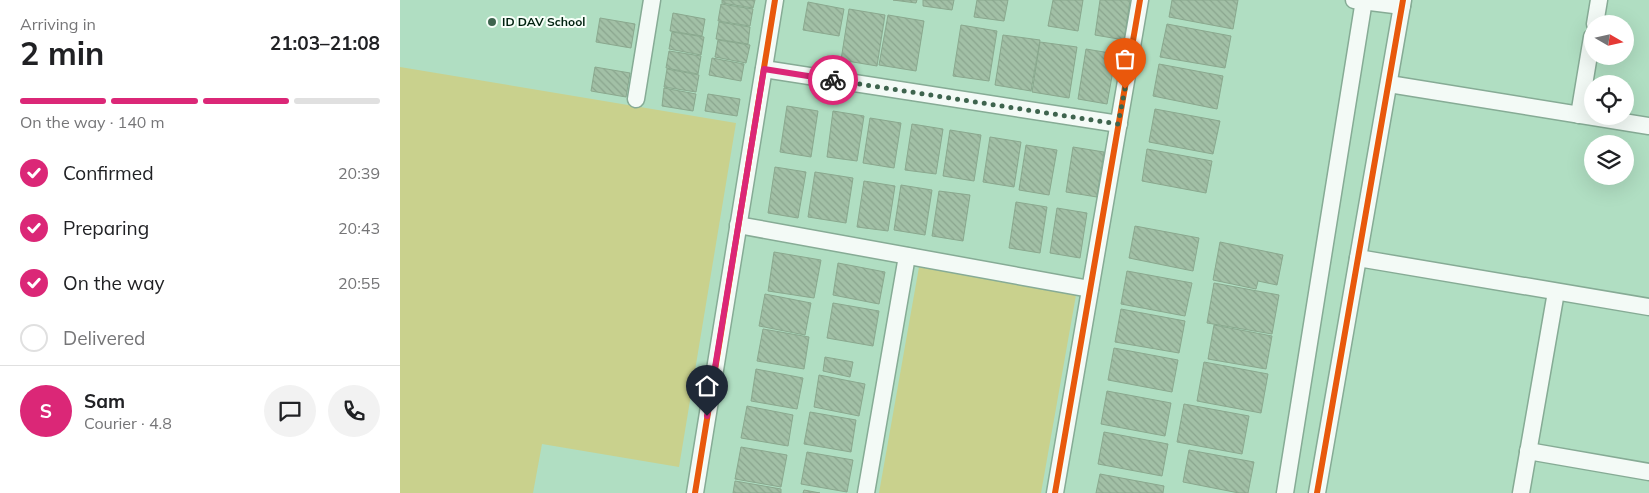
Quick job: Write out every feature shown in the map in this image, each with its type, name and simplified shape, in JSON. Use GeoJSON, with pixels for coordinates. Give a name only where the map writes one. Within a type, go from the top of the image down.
{"type":"FeatureCollection","features":[{"type":"Feature","properties":{"kind":"street"},"geometry":{"type":"LineString","coordinates":[[636,99],[652,0]]}},
{"type":"Feature","properties":{"kind":"street"},"geometry":{"type":"LineString","coordinates":[[695,493],[775,0]]}},
{"type":"Feature","properties":{"kind":"street"},"geometry":{"type":"LineString","coordinates":[[1055,493],[1140,0]]}},
{"type":"Feature","properties":{"kind":"street"},"geometry":{"type":"LineString","coordinates":[[1596,15],[1599,0]]}},
{"type":"Feature","properties":{"kind":"street"},"geometry":{"type":"LineString","coordinates":[[1285,493],[1361,1],[1403,3],[1317,493]]}},
{"type":"Feature","properties":{"kind":"street"},"geometry":{"type":"LineString","coordinates":[[1579,115],[1587,65]]}},
{"type":"Feature","properties":{"kind":"street"},"geometry":{"type":"LineString","coordinates":[[764,69],[1118,124]]}},
{"type":"Feature","properties":{"kind":"street"},"geometry":{"type":"LineString","coordinates":[[1389,84],[1649,126]]}},
{"type":"Feature","properties":{"kind":"street"},"geometry":{"type":"LineString","coordinates":[[738,225],[1090,289]]}},
{"type":"Feature","properties":{"kind":"street"},"geometry":{"type":"LineString","coordinates":[[866,493],[907,256]]}},
{"type":"Feature","properties":{"kind":"street"},"geometry":{"type":"LineString","coordinates":[[1358,258],[1649,307]]}},
{"type":"Feature","properties":{"kind":"street"},"geometry":{"type":"LineString","coordinates":[[1521,493],[1556,292]]}},
{"type":"Feature","properties":{"kind":"street"},"geometry":{"type":"LineString","coordinates":[[1528,451],[1649,472]]}},
{"type":"Feature","properties":{"kind":"green space"},"geometry":{"type":"Polygon","coordinates":[[[400,67],[736,123],[679,467],[542,444],[533,493],[400,493],[400,67]]]}},
{"type":"Feature","properties":{"kind":"green space"},"geometry":{"type":"Polygon","coordinates":[[[919,267],[1076,295],[1041,493],[879,493],[919,267]]]}},
{"type":"Feature","properties":{"kind":"building"},"geometry":{"type":"Polygon","coordinates":[[[722,0],[755,0],[753,8],[722,3],[722,0]]]}},
{"type":"Feature","properties":{"kind":"building"},"geometry":{"type":"Polygon","coordinates":[[[893,0],[917,0],[916,3],[893,0]]]}},
{"type":"Feature","properties":{"kind":"building"},"geometry":{"type":"Polygon","coordinates":[[[923,0],[954,0],[952,10],[923,6],[923,0]]]}},
{"type":"Feature","properties":{"kind":"building"},"geometry":{"type":"Polygon","coordinates":[[[977,0],[1008,0],[1004,21],[974,17],[977,0]]]}},
{"type":"Feature","properties":{"kind":"building"},"geometry":{"type":"Polygon","coordinates":[[[1053,0],[1083,0],[1078,31],[1048,26],[1053,0]]]}},
{"type":"Feature","properties":{"kind":"building"},"geometry":{"type":"Polygon","coordinates":[[[1100,0],[1130,0],[1124,40],[1095,35],[1100,0]]]}},
{"type":"Feature","properties":{"kind":"building"},"geometry":{"type":"Polygon","coordinates":[[[1172,0],[1238,0],[1233,29],[1169,17],[1172,0]]]}},
{"type":"Feature","properties":{"kind":"building"},"geometry":{"type":"Polygon","coordinates":[[[808,2],[844,9],[839,36],[803,30],[808,2]]]}},
{"type":"Feature","properties":{"kind":"building"},"geometry":{"type":"Polygon","coordinates":[[[721,4],[753,9],[750,26],[718,21],[721,4]]]}},
{"type":"Feature","properties":{"kind":"building"},"geometry":{"type":"Polygon","coordinates":[[[849,9],[885,15],[877,66],[841,60],[849,9]]]}},
{"type":"Feature","properties":{"kind":"building"},"geometry":{"type":"Polygon","coordinates":[[[673,13],[705,19],[702,36],[670,31],[673,13]]]}},
{"type":"Feature","properties":{"kind":"building"},"geometry":{"type":"Polygon","coordinates":[[[888,15],[924,21],[916,71],[879,65],[888,15]]]}},
{"type":"Feature","properties":{"kind":"building"},"geometry":{"type":"Polygon","coordinates":[[[600,18],[635,24],[631,48],[596,42],[600,18]]]}},
{"type":"Feature","properties":{"kind":"building"},"geometry":{"type":"Polygon","coordinates":[[[719,22],[750,27],[748,44],[716,39],[719,22]]]}},
{"type":"Feature","properties":{"kind":"building"},"geometry":{"type":"Polygon","coordinates":[[[1167,24],[1231,36],[1225,68],[1160,57],[1167,24]]]}},
{"type":"Feature","properties":{"kind":"building"},"geometry":{"type":"Polygon","coordinates":[[[961,25],[997,31],[989,81],[953,76],[961,25]]]}},
{"type":"Feature","properties":{"kind":"building"},"geometry":{"type":"Polygon","coordinates":[[[672,32],[704,37],[701,55],[669,49],[672,32]]]}},
{"type":"Feature","properties":{"kind":"building"},"geometry":{"type":"Polygon","coordinates":[[[1003,35],[1040,40],[1031,91],[995,85],[1003,35]]]}},
{"type":"Feature","properties":{"kind":"building"},"geometry":{"type":"Polygon","coordinates":[[[718,40],[750,45],[746,63],[715,57],[718,40]]]}},
{"type":"Feature","properties":{"kind":"building"},"geometry":{"type":"Polygon","coordinates":[[[1040,42],[1077,47],[1069,98],[1032,92],[1040,42]]]}},
{"type":"Feature","properties":{"kind":"building"},"geometry":{"type":"Polygon","coordinates":[[[1086,49],[1116,54],[1107,104],[1078,99],[1086,49]]]}},
{"type":"Feature","properties":{"kind":"building"},"geometry":{"type":"Polygon","coordinates":[[[669,51],[701,56],[698,74],[666,68],[669,51]]]}},
{"type":"Feature","properties":{"kind":"building"},"geometry":{"type":"Polygon","coordinates":[[[712,58],[744,64],[741,81],[709,75],[712,58]]]}},
{"type":"Feature","properties":{"kind":"building"},"geometry":{"type":"Polygon","coordinates":[[[1159,64],[1223,76],[1217,109],[1153,96],[1159,64]]]}},
{"type":"Feature","properties":{"kind":"building"},"geometry":{"type":"Polygon","coordinates":[[[595,67],[630,73],[626,97],[591,91],[595,67]]]}},
{"type":"Feature","properties":{"kind":"building"},"geometry":{"type":"Polygon","coordinates":[[[667,69],[699,75],[696,92],[664,87],[667,69]]]}},
{"type":"Feature","properties":{"kind":"building"},"geometry":{"type":"Polygon","coordinates":[[[664,88],[696,94],[693,111],[662,106],[664,88]]]}},
{"type":"Feature","properties":{"kind":"building"},"geometry":{"type":"Polygon","coordinates":[[[708,94],[740,99],[737,116],[705,111],[708,94]]]}},
{"type":"Feature","properties":{"kind":"building"},"geometry":{"type":"Polygon","coordinates":[[[787,106],[818,111],[811,157],[780,152],[787,106]]]}},
{"type":"Feature","properties":{"kind":"building"},"geometry":{"type":"Polygon","coordinates":[[[1155,109],[1220,121],[1213,154],[1149,142],[1155,109]]]}},
{"type":"Feature","properties":{"kind":"building"},"geometry":{"type":"Polygon","coordinates":[[[833,111],[864,116],[857,161],[827,157],[833,111]]]}},
{"type":"Feature","properties":{"kind":"building"},"geometry":{"type":"Polygon","coordinates":[[[870,118],[901,123],[894,168],[863,163],[870,118]]]}},
{"type":"Feature","properties":{"kind":"building"},"geometry":{"type":"Polygon","coordinates":[[[912,124],[943,129],[936,174],[905,170],[912,124]]]}},
{"type":"Feature","properties":{"kind":"building"},"geometry":{"type":"Polygon","coordinates":[[[950,130],[981,135],[974,181],[943,176],[950,130]]]}},
{"type":"Feature","properties":{"kind":"building"},"geometry":{"type":"Polygon","coordinates":[[[990,137],[1021,142],[1014,187],[983,182],[990,137]]]}},
{"type":"Feature","properties":{"kind":"building"},"geometry":{"type":"Polygon","coordinates":[[[1026,145],[1057,150],[1049,195],[1019,190],[1026,145]]]}},
{"type":"Feature","properties":{"kind":"building"},"geometry":{"type":"Polygon","coordinates":[[[1073,147],[1104,152],[1097,197],[1066,192],[1073,147]]]}},
{"type":"Feature","properties":{"kind":"building"},"geometry":{"type":"Polygon","coordinates":[[[1147,149],[1212,161],[1206,193],[1142,181],[1147,149]]]}},
{"type":"Feature","properties":{"kind":"building"},"geometry":{"type":"Polygon","coordinates":[[[775,167],[806,172],[798,218],[768,213],[775,167]]]}},
{"type":"Feature","properties":{"kind":"building"},"geometry":{"type":"Polygon","coordinates":[[[815,172],[853,178],[846,223],[808,217],[815,172]]]}},
{"type":"Feature","properties":{"kind":"building"},"geometry":{"type":"Polygon","coordinates":[[[864,181],[895,186],[888,231],[857,227],[864,181]]]}},
{"type":"Feature","properties":{"kind":"building"},"geometry":{"type":"Polygon","coordinates":[[[901,185],[932,190],[925,235],[894,230],[901,185]]]}},
{"type":"Feature","properties":{"kind":"building"},"geometry":{"type":"Polygon","coordinates":[[[939,191],[970,195],[963,241],[932,236],[939,191]]]}},
{"type":"Feature","properties":{"kind":"building"},"geometry":{"type":"Polygon","coordinates":[[[1016,202],[1047,207],[1040,253],[1009,248],[1016,202]]]}},
{"type":"Feature","properties":{"kind":"building"},"geometry":{"type":"Polygon","coordinates":[[[1057,208],[1087,213],[1080,258],[1050,253],[1057,208]]]}},
{"type":"Feature","properties":{"kind":"building"},"geometry":{"type":"Polygon","coordinates":[[[1135,226],[1199,238],[1193,271],[1129,258],[1135,226]]]}},
{"type":"Feature","properties":{"kind":"building"},"geometry":{"type":"Polygon","coordinates":[[[1220,242],[1283,255],[1277,285],[1258,281],[1256,289],[1213,280],[1220,242]]]}},
{"type":"Feature","properties":{"kind":"building"},"geometry":{"type":"Polygon","coordinates":[[[774,252],[821,260],[814,298],[768,291],[774,252]]]}},
{"type":"Feature","properties":{"kind":"building"},"geometry":{"type":"Polygon","coordinates":[[[838,263],[885,272],[879,304],[833,295],[838,263]]]}},
{"type":"Feature","properties":{"kind":"building"},"geometry":{"type":"Polygon","coordinates":[[[1127,271],[1192,283],[1185,316],[1121,304],[1127,271]]]}},
{"type":"Feature","properties":{"kind":"building"},"geometry":{"type":"Polygon","coordinates":[[[1214,283],[1279,295],[1272,334],[1207,323],[1214,283]]]}},
{"type":"Feature","properties":{"kind":"building"},"geometry":{"type":"Polygon","coordinates":[[[765,294],[811,303],[805,335],[759,326],[765,294]]]}},
{"type":"Feature","properties":{"kind":"building"},"geometry":{"type":"Polygon","coordinates":[[[833,303],[879,311],[873,346],[827,338],[833,303]]]}},
{"type":"Feature","properties":{"kind":"building"},"geometry":{"type":"Polygon","coordinates":[[[1121,309],[1185,321],[1179,353],[1115,342],[1121,309]]]}},
{"type":"Feature","properties":{"kind":"building"},"geometry":{"type":"Polygon","coordinates":[[[1214,325],[1272,336],[1266,369],[1208,359],[1214,325]]]}},
{"type":"Feature","properties":{"kind":"building"},"geometry":{"type":"Polygon","coordinates":[[[763,329],[809,337],[804,369],[757,361],[763,329]]]}},
{"type":"Feature","properties":{"kind":"building"},"geometry":{"type":"Polygon","coordinates":[[[1114,348],[1178,360],[1172,392],[1108,380],[1114,348]]]}},
{"type":"Feature","properties":{"kind":"building"},"geometry":{"type":"Polygon","coordinates":[[[825,357],[853,362],[850,377],[823,371],[825,357]]]}},
{"type":"Feature","properties":{"kind":"building"},"geometry":{"type":"Polygon","coordinates":[[[1204,362],[1268,374],[1261,413],[1197,401],[1204,362]]]}},
{"type":"Feature","properties":{"kind":"building"},"geometry":{"type":"Polygon","coordinates":[[[756,369],[803,378],[797,409],[751,401],[756,369]]]}},
{"type":"Feature","properties":{"kind":"building"},"geometry":{"type":"Polygon","coordinates":[[[819,375],[865,384],[859,416],[814,407],[819,375]]]}},
{"type":"Feature","properties":{"kind":"building"},"geometry":{"type":"Polygon","coordinates":[[[1107,391],[1171,403],[1165,436],[1101,424],[1107,391]]]}},
{"type":"Feature","properties":{"kind":"building"},"geometry":{"type":"Polygon","coordinates":[[[1184,404],[1249,416],[1242,454],[1177,442],[1184,404]]]}},
{"type":"Feature","properties":{"kind":"building"},"geometry":{"type":"Polygon","coordinates":[[[747,406],[793,415],[788,446],[741,438],[747,406]]]}},
{"type":"Feature","properties":{"kind":"building"},"geometry":{"type":"Polygon","coordinates":[[[810,412],[856,420],[851,452],[804,444],[810,412]]]}},
{"type":"Feature","properties":{"kind":"building"},"geometry":{"type":"Polygon","coordinates":[[[1104,432],[1168,444],[1162,476],[1098,464],[1104,432]]]}},
{"type":"Feature","properties":{"kind":"building"},"geometry":{"type":"Polygon","coordinates":[[[741,447],[787,455],[781,487],[735,479],[741,447]]]}},
{"type":"Feature","properties":{"kind":"building"},"geometry":{"type":"Polygon","coordinates":[[[1189,450],[1254,462],[1248,493],[1239,493],[1183,482],[1189,450]]]}},
{"type":"Feature","properties":{"kind":"building"},"geometry":{"type":"Polygon","coordinates":[[[807,452],[853,460],[847,492],[801,484],[807,452]]]}},
{"type":"Feature","properties":{"kind":"building"},"geometry":{"type":"Polygon","coordinates":[[[1100,474],[1164,486],[1163,493],[1096,493],[1100,474]]]}},
{"type":"Feature","properties":{"kind":"building"},"geometry":{"type":"Polygon","coordinates":[[[735,481],[781,489],[781,493],[733,493],[735,481]]]}},
{"type":"Feature","properties":{"kind":"building"},"geometry":{"type":"Polygon","coordinates":[[[804,490],[820,493],[803,493],[804,490]]]}},
{"type":"Feature","properties":{"kind":"cycle path"},"geometry":{"type":"LineString","coordinates":[[695,493],[775,0]]}},
{"type":"Feature","properties":{"kind":"cycle path"},"geometry":{"type":"LineString","coordinates":[[1055,493],[1140,0]]}},
{"type":"Feature","properties":{"kind":"cycle path"},"geometry":{"type":"LineString","coordinates":[[1317,493],[1403,0]]}},
{"type":"Feature","properties":{"kind":"way so far"},"geometry":{"type":"LineString","coordinates":[[833,80],[1118,124],[1125,89]]}},
{"type":"Feature","properties":{"kind":"place","name":"ID DAV School"},"geometry":{"type":"Point","coordinates":[492,22]}},
{"type":"Feature","properties":{"kind":"route"},"geometry":{"type":"LineString","coordinates":[[707,416],[764,69],[833,80]]}}]}
